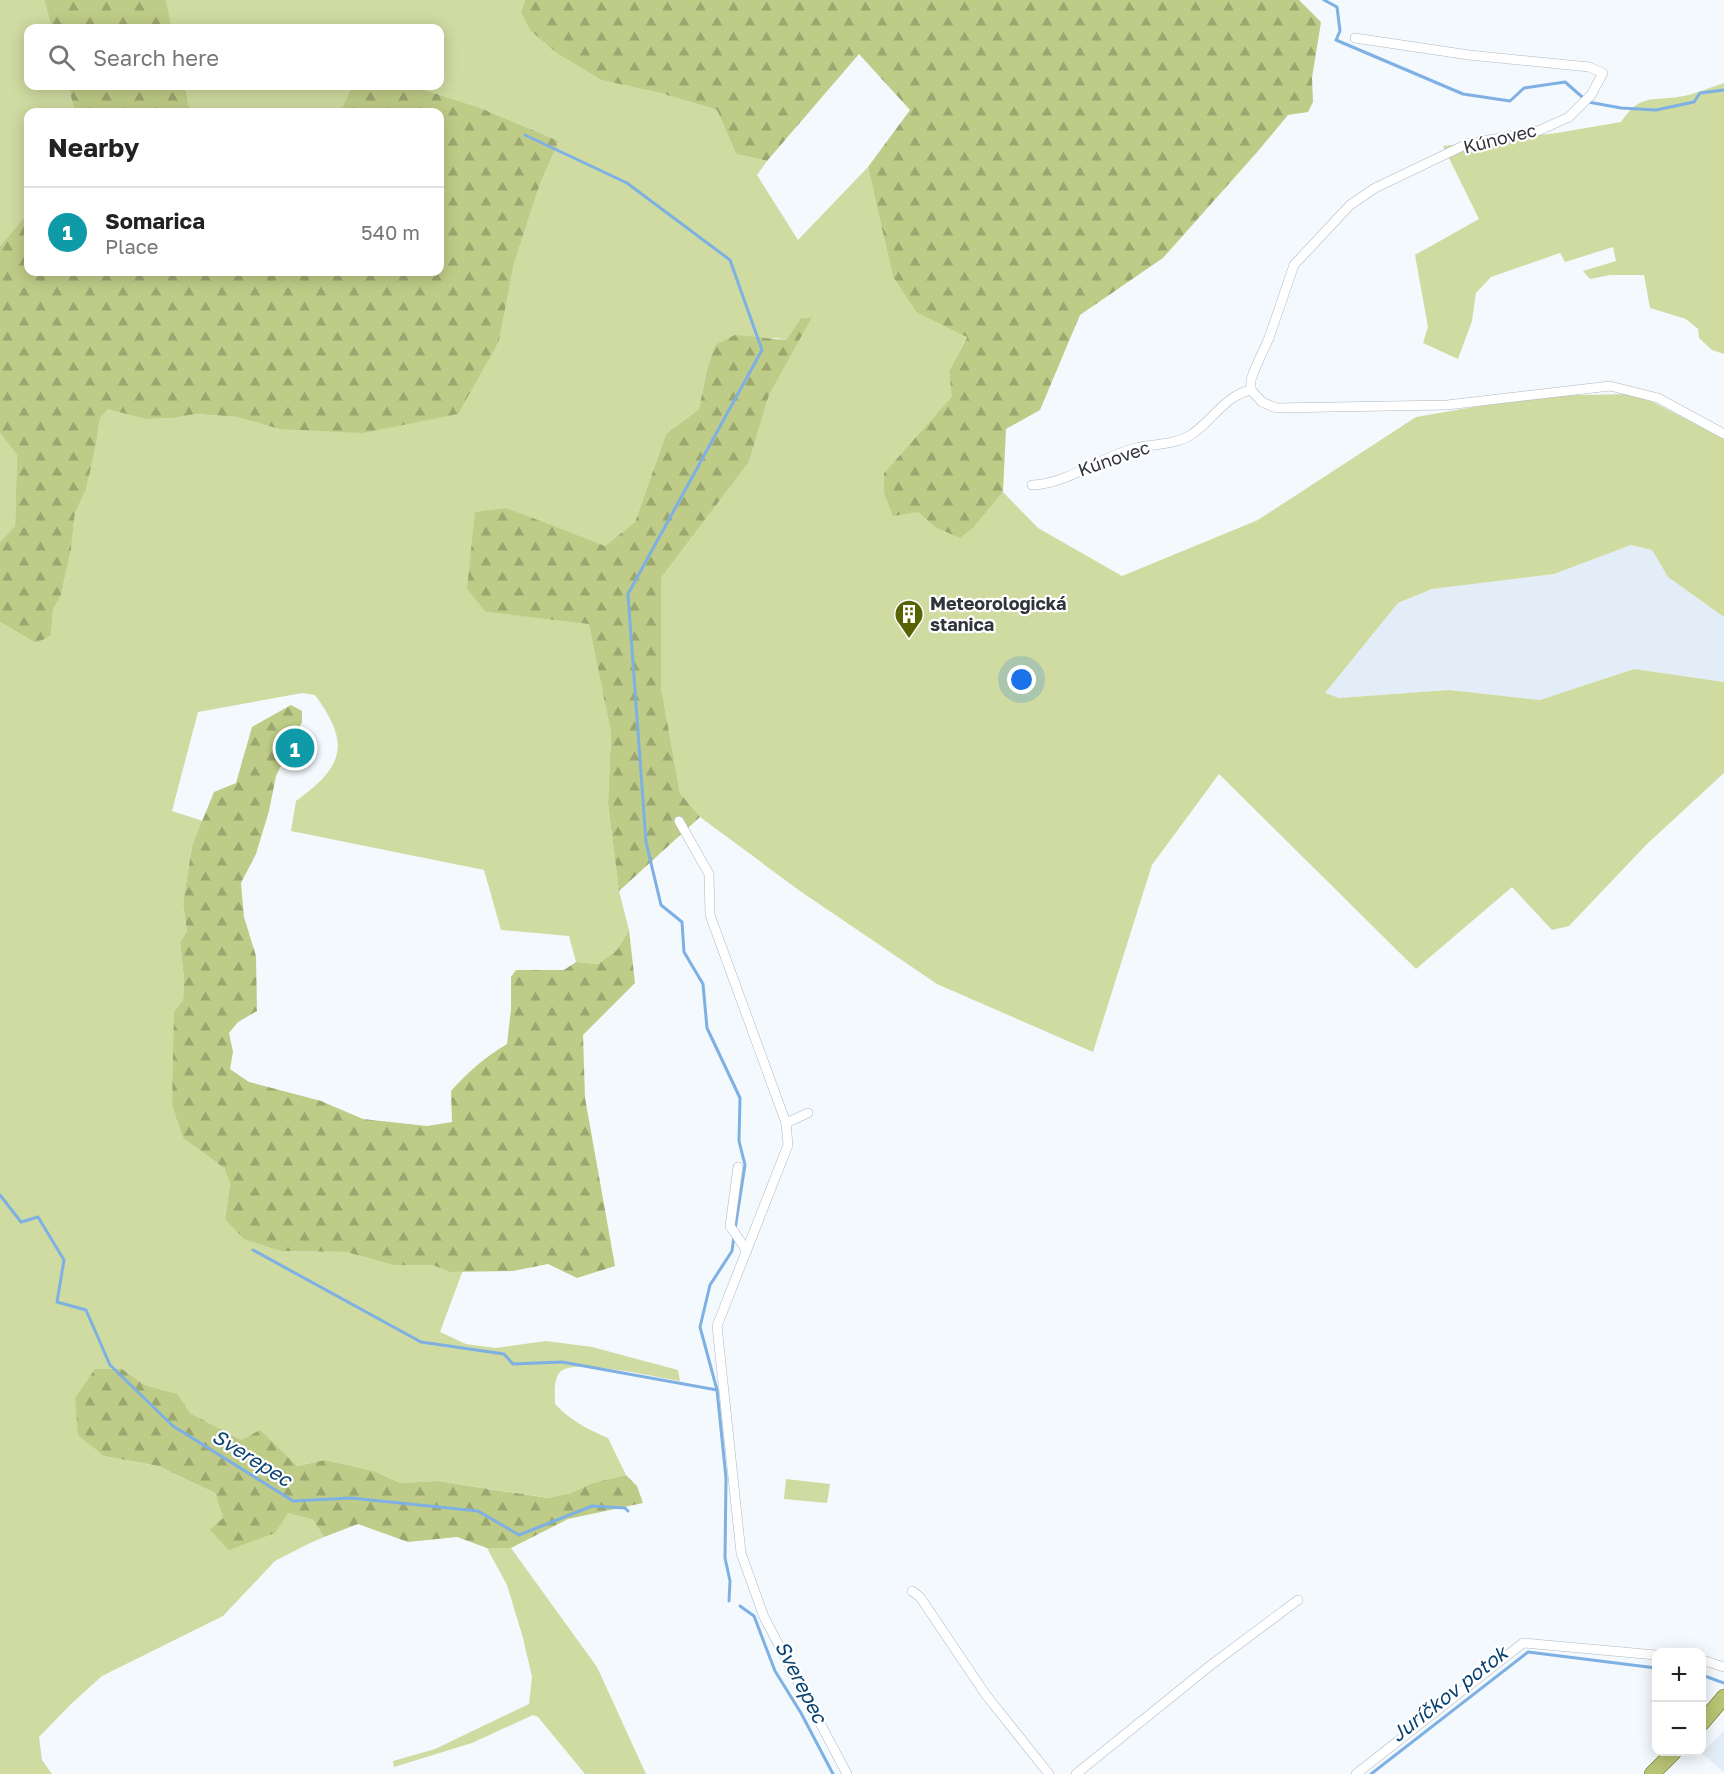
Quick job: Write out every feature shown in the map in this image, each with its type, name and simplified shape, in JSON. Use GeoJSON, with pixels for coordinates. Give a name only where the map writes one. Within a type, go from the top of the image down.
{"type":"FeatureCollection","features":[{"type":"Feature","properties":{"kind":"main road"},"geometry":{"type":"LineString","coordinates":[[1706,1717],[1723,1698]]}},
{"type":"Feature","properties":{"kind":"main road"},"geometry":{"type":"LineString","coordinates":[[1652,1774],[1670,1756]]}},
{"type":"Feature","properties":{"kind":"street","name":"Kúnovec"},"geometry":{"type":"LineString","coordinates":[[1032,485],[1055,481],[1098,461],[1134,448],[1190,435],[1237,394],[1251,390],[1254,371],[1269,338],[1294,265],[1350,205],[1375,188],[1467,144],[1538,131],[1569,117],[1591,95],[1603,73],[1589,68],[1469,55],[1355,38]]}},
{"type":"Feature","properties":{"kind":"street"},"geometry":{"type":"LineString","coordinates":[[1251,390],[1262,402],[1276,408],[1298,408],[1447,405],[1610,386],[1658,398],[1724,434]]}},
{"type":"Feature","properties":{"kind":"street"},"geometry":{"type":"LineString","coordinates":[[679,821],[709,874],[710,915],[786,1123],[788,1145],[717,1326],[741,1553],[764,1617],[847,1774]]}},
{"type":"Feature","properties":{"kind":"street"},"geometry":{"type":"LineString","coordinates":[[786,1123],[808,1113]]}},
{"type":"Feature","properties":{"kind":"street"},"geometry":{"type":"LineString","coordinates":[[738,1167],[730,1226],[747,1251]]}},
{"type":"Feature","properties":{"kind":"street"},"geometry":{"type":"LineString","coordinates":[[912,1591],[920,1597],[986,1695],[1049,1774]]}},
{"type":"Feature","properties":{"kind":"street"},"geometry":{"type":"LineString","coordinates":[[1076,1774],[1212,1665],[1298,1600]]}},
{"type":"Feature","properties":{"kind":"street"},"geometry":{"type":"LineString","coordinates":[[1356,1774],[1523,1643],[1652,1655]]}},
{"type":"Feature","properties":{"kind":"street"},"geometry":{"type":"LineString","coordinates":[[1706,1662],[1724,1667]]}},
{"type":"Feature","properties":{"kind":"shaded area"},"geometry":{"type":"Polygon","coordinates":[[[1631,545],[1652,550],[1668,577],[1724,617],[1724,682],[1634,669],[1540,700],[1449,690],[1339,698],[1324,694],[1398,603],[1432,589],[1554,574],[1631,545]]]}},
{"type":"Feature","properties":{"kind":"shaded area"},"geometry":{"type":"Polygon","coordinates":[[[1724,1731],[1724,1772],[1705,1756],[1706,1748],[1724,1731]]]}},
{"type":"Feature","properties":{"kind":"green space"},"geometry":{"type":"Polygon","coordinates":[[[0,0],[44,0],[51,24],[24,24],[24,90],[69,90],[74,108],[24,108],[24,218],[0,246],[0,0]]]}},
{"type":"Feature","properties":{"kind":"green space"},"geometry":{"type":"Polygon","coordinates":[[[44,0],[166,0],[171,24],[51,24],[44,0]]]}},
{"type":"Feature","properties":{"kind":"green space"},"geometry":{"type":"Polygon","coordinates":[[[166,0],[525,0],[521,12],[558,54],[601,80],[660,93],[717,110],[736,154],[767,161],[757,175],[798,240],[868,167],[893,277],[916,312],[967,336],[949,371],[953,397],[884,473],[918,512],[935,527],[974,527],[1003,492],[1038,528],[1122,576],[1258,520],[1416,417],[1538,396],[1628,394],[1653,402],[1724,439],[1724,617],[1668,577],[1652,550],[1631,545],[1554,574],[1432,589],[1398,603],[1325,693],[1339,698],[1449,690],[1540,700],[1634,669],[1724,682],[1724,773],[1647,844],[1569,926],[1552,930],[1512,887],[1416,969],[1219,774],[1152,865],[1093,1052],[937,984],[800,891],[700,817],[680,793],[661,687],[661,578],[749,462],[769,395],[811,317],[801,318],[786,340],[777,338],[715,345],[707,369],[699,409],[666,434],[635,522],[604,547],[507,508],[486,612],[589,623],[611,733],[608,804],[619,891],[629,930],[617,950],[598,964],[576,962],[569,936],[501,930],[484,870],[291,831],[296,801],[324,777],[333,765],[337,753],[334,727],[315,695],[302,693],[198,712],[172,811],[203,821],[192,846],[183,904],[187,931],[180,942],[184,979],[183,1001],[174,1066],[172,1105],[183,1138],[224,1168],[230,1184],[225,1219],[281,1251],[346,1252],[393,1265],[433,1265],[449,1272],[463,1270],[440,1332],[466,1344],[495,1348],[546,1341],[592,1347],[678,1370],[680,1381],[598,1367],[568,1368],[560,1372],[555,1383],[555,1404],[580,1424],[608,1438],[626,1475],[592,1483],[571,1493],[549,1498],[438,1481],[400,1483],[374,1471],[325,1460],[297,1466],[282,1453],[242,1440],[190,1413],[178,1394],[145,1385],[122,1369],[104,1456],[158,1466],[215,1493],[223,1518],[288,1513],[313,1520],[324,1537],[275,1561],[223,1616],[102,1676],[39,1737],[42,1760],[52,1774],[0,1774],[0,622],[36,643],[51,636],[53,610],[61,595],[71,550],[75,513],[86,490],[100,418],[108,408],[145,419],[175,418],[195,414],[237,417],[279,429],[499,341],[514,264],[540,184],[559,141],[478,107],[425,90],[444,90],[444,24],[171,24],[166,0]]]}},
{"type":"Feature","properties":{"kind":"green space"},"geometry":{"type":"Polygon","coordinates":[[[525,0],[1299,0],[1321,22],[1312,78],[1313,102],[1308,112],[1288,115],[1163,258],[1080,315],[1040,410],[1006,429],[1003,492],[974,527],[960,538],[935,527],[918,512],[893,516],[884,493],[884,473],[952,397],[949,371],[967,337],[916,312],[893,277],[868,167],[910,110],[859,54],[767,161],[736,154],[717,110],[660,93],[601,80],[558,54],[530,30],[521,12],[525,0]]]}},
{"type":"Feature","properties":{"kind":"green space"},"geometry":{"type":"Polygon","coordinates":[[[1724,83],[1724,354],[1712,350],[1699,338],[1698,329],[1686,319],[1650,308],[1644,275],[1610,275],[1590,279],[1583,271],[1616,261],[1613,247],[1565,262],[1560,253],[1491,277],[1476,293],[1472,321],[1458,359],[1423,343],[1428,327],[1415,255],[1479,219],[1443,146],[1557,133],[1621,122],[1634,107],[1646,100],[1684,96],[1724,83]]]}},
{"type":"Feature","properties":{"kind":"green space"},"geometry":{"type":"Polygon","coordinates":[[[69,90],[186,90],[189,108],[74,108],[69,90]]]}},
{"type":"Feature","properties":{"kind":"green space"},"geometry":{"type":"Polygon","coordinates":[[[186,90],[350,90],[342,108],[189,108],[186,90]]]}},
{"type":"Feature","properties":{"kind":"green space"},"geometry":{"type":"Polygon","coordinates":[[[350,90],[425,90],[478,107],[559,141],[540,184],[514,264],[499,341],[458,414],[363,433],[279,429],[237,417],[195,414],[175,418],[145,419],[108,409],[100,418],[86,490],[75,513],[71,550],[61,595],[53,610],[51,636],[36,643],[0,622],[0,542],[15,526],[17,455],[0,433],[0,246],[24,218],[24,276],[444,276],[444,108],[342,108],[350,90]]]}},
{"type":"Feature","properties":{"kind":"green space"},"geometry":{"type":"Polygon","coordinates":[[[812,317],[769,395],[749,462],[661,578],[661,687],[680,793],[700,817],[619,891],[608,804],[611,733],[589,624],[486,612],[467,589],[475,512],[507,508],[605,546],[635,522],[666,434],[699,409],[707,369],[715,345],[735,335],[786,340],[801,318],[812,317]]]}},
{"type":"Feature","properties":{"kind":"green space"},"geometry":{"type":"Polygon","coordinates":[[[0,433],[17,455],[15,526],[0,542],[0,433]]]}},
{"type":"Feature","properties":{"kind":"green space"},"geometry":{"type":"Polygon","coordinates":[[[291,705],[302,711],[302,722],[276,776],[269,811],[256,854],[241,883],[244,917],[256,956],[257,1011],[238,1022],[229,1033],[233,1052],[230,1069],[249,1082],[321,1101],[363,1119],[427,1126],[452,1122],[451,1091],[477,1065],[507,1044],[511,1009],[511,977],[516,970],[564,970],[576,962],[598,964],[617,950],[629,930],[635,983],[583,1035],[585,1098],[615,1266],[577,1278],[548,1264],[513,1271],[449,1272],[433,1265],[393,1265],[346,1252],[281,1251],[244,1239],[225,1219],[230,1184],[224,1168],[183,1138],[172,1105],[174,1012],[183,1001],[184,979],[180,942],[187,931],[183,904],[192,846],[214,792],[236,783],[252,727],[291,705]]]}},
{"type":"Feature","properties":{"kind":"green space"},"geometry":{"type":"Polygon","coordinates":[[[95,1369],[122,1369],[145,1385],[178,1394],[190,1413],[242,1440],[260,1430],[297,1466],[325,1460],[374,1471],[400,1483],[438,1481],[548,1498],[571,1493],[592,1483],[626,1475],[637,1486],[643,1503],[568,1519],[511,1548],[487,1548],[457,1537],[408,1542],[358,1524],[324,1537],[313,1520],[288,1513],[275,1533],[229,1550],[210,1530],[223,1518],[215,1493],[158,1466],[104,1456],[78,1435],[75,1398],[95,1369]]]}},
{"type":"Feature","properties":{"kind":"green space"},"geometry":{"type":"Polygon","coordinates":[[[786,1479],[830,1484],[827,1503],[784,1499],[786,1479]]]}},
{"type":"Feature","properties":{"kind":"green space"},"geometry":{"type":"Polygon","coordinates":[[[487,1548],[511,1548],[597,1667],[646,1774],[585,1774],[538,1717],[533,1715],[472,1743],[394,1767],[393,1761],[435,1749],[529,1704],[532,1677],[523,1638],[507,1585],[487,1548]]]}},
{"type":"Feature","properties":{"kind":"waterway"},"geometry":{"type":"LineString","coordinates":[[1324,0],[1337,7],[1340,31],[1336,40],[1463,94],[1510,101],[1524,88],[1565,82],[1588,102],[1621,108],[1656,110],[1694,102],[1700,93],[1724,90]]}},
{"type":"Feature","properties":{"kind":"waterway"},"geometry":{"type":"LineString","coordinates":[[525,135],[627,183],[730,260],[762,350],[628,594],[646,842],[661,905],[682,922],[684,952],[703,984],[707,1028],[740,1098],[739,1141],[745,1165],[735,1229]]}},
{"type":"Feature","properties":{"kind":"waterway","name":"Sverepec"},"geometry":{"type":"LineString","coordinates":[[0,1195],[21,1222],[38,1217],[64,1260],[57,1302],[86,1310],[110,1365],[173,1426],[293,1501],[351,1498],[478,1511],[519,1535],[592,1506],[625,1508],[628,1511]]}},
{"type":"Feature","properties":{"kind":"waterway"},"geometry":{"type":"LineString","coordinates":[[729,1601],[730,1581],[725,1558],[726,1478],[717,1390],[700,1327],[710,1285],[732,1251],[734,1236]]}},
{"type":"Feature","properties":{"kind":"waterway"},"geometry":{"type":"LineString","coordinates":[[253,1250],[421,1342],[504,1354],[513,1364],[562,1362],[717,1390]]}},
{"type":"Feature","properties":{"kind":"waterway","name":"Sverepec"},"geometry":{"type":"LineString","coordinates":[[740,1606],[754,1616],[775,1671],[801,1713],[833,1774]]}},
{"type":"Feature","properties":{"kind":"waterway","name":"Juríčkov potok"},"geometry":{"type":"LineString","coordinates":[[1371,1774],[1528,1652],[1652,1668]]}},
{"type":"Feature","properties":{"kind":"waterway","name":"Juríčkov potok"},"geometry":{"type":"LineString","coordinates":[[1706,1676],[1724,1683]]}},
{"type":"Feature","properties":{"kind":"place","name":"Meteorologická stanica"},"geometry":{"type":"Point","coordinates":[909,640]}},
{"type":"Feature","properties":{"kind":"place","name":"Somarica"},"geometry":{"type":"Point","coordinates":[295,748]}}]}
